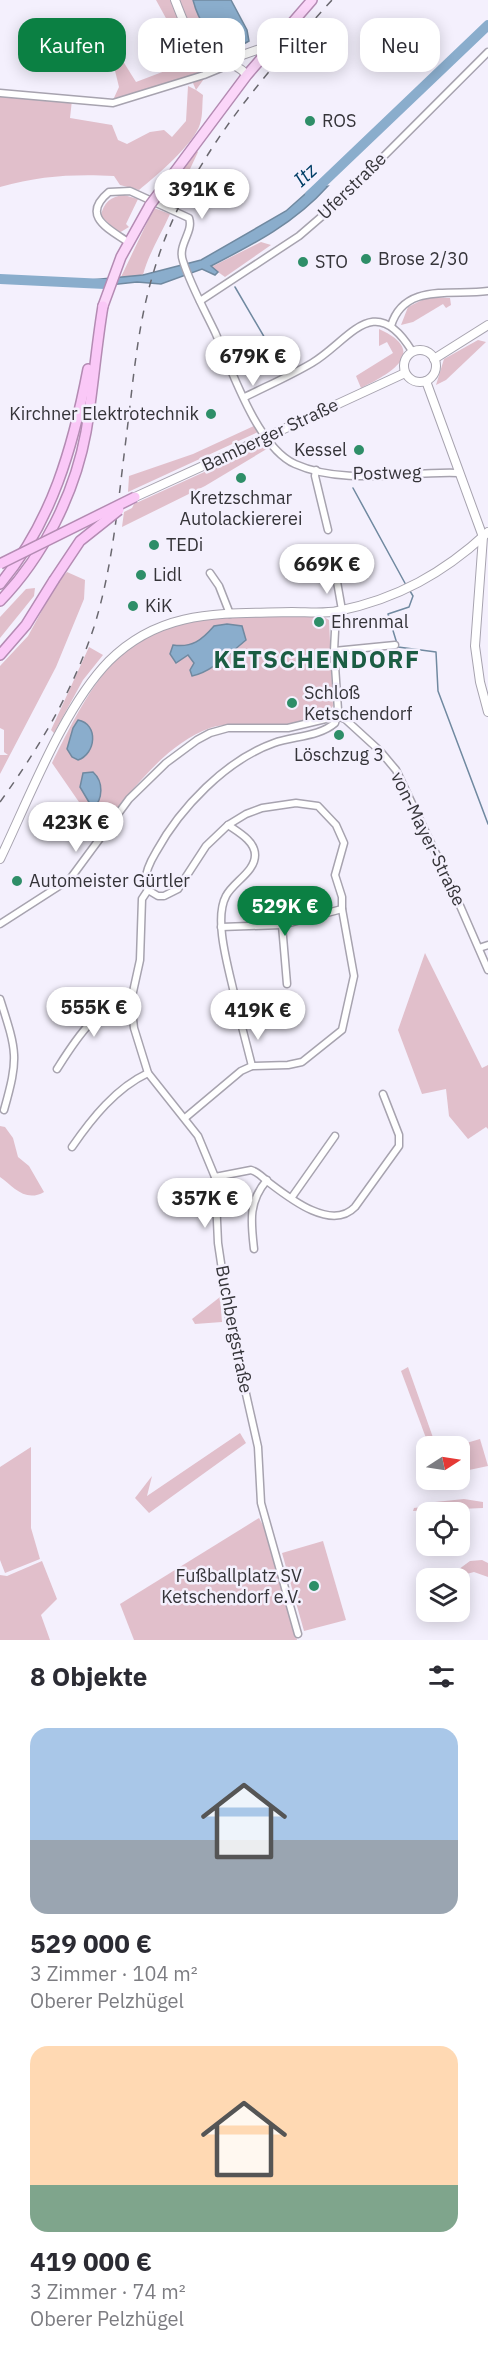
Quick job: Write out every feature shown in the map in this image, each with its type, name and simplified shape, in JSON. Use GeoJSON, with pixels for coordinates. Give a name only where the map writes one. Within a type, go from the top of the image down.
{"type":"FeatureCollection","features":[{"type":"Feature","properties":{"kind":"highway"},"geometry":{"type":"LineString","coordinates":[[0,584],[24,552],[57,487],[77,428],[93,342],[103,306]]}},
{"type":"Feature","properties":{"kind":"highway"},"geometry":{"type":"LineString","coordinates":[[0,601],[17,581],[49,533],[74,475],[86,431],[103,306]]}},
{"type":"Feature","properties":{"kind":"highway"},"geometry":{"type":"LineString","coordinates":[[0,564],[135,497]]}},
{"type":"Feature","properties":{"kind":"highway"},"geometry":{"type":"LineString","coordinates":[[0,655],[26,625],[71,553],[89,532],[135,497]]}},
{"type":"Feature","properties":{"kind":"main road"},"geometry":{"type":"LineString","coordinates":[[296,18],[312,0]]}},
{"type":"Feature","properties":{"kind":"main road"},"geometry":{"type":"LineString","coordinates":[[103,306],[128,242],[153,201],[257,63]]}},
{"type":"Feature","properties":{"kind":"street"},"geometry":{"type":"LineString","coordinates":[[175,0],[183,18]]}},
{"type":"Feature","properties":{"kind":"street","name":"Uferstraße"},"geometry":{"type":"LineString","coordinates":[[200,300],[299,236],[335,206],[488,52]]}},
{"type":"Feature","properties":{"kind":"street"},"geometry":{"type":"LineString","coordinates":[[0,93],[114,103],[211,72]]}},
{"type":"Feature","properties":{"kind":"street"},"geometry":{"type":"LineString","coordinates":[[244,72],[247,75]]}},
{"type":"Feature","properties":{"kind":"street","name":"Postweg"},"geometry":{"type":"LineString","coordinates":[[128,242],[102,225],[98,219],[98,206],[109,192],[130,191],[189,218],[190,225],[181,247],[182,259],[192,286],[244,397],[276,450],[295,464],[316,470],[346,474],[458,473]]}},
{"type":"Feature","properties":{"kind":"street"},"geometry":{"type":"LineString","coordinates":[[391,326],[397,311],[416,296],[488,291]]}},
{"type":"Feature","properties":{"kind":"street"},"geometry":{"type":"LineString","coordinates":[[244,397],[313,363],[359,326],[377,323],[391,326],[412,351]]}},
{"type":"Feature","properties":{"kind":"street"},"geometry":{"type":"LineString","coordinates":[[434,359],[488,325]]}},
{"type":"Feature","properties":{"kind":"street"},"geometry":{"type":"LineString","coordinates":[[425,350],[434,359],[435,372],[426,381],[414,381],[405,373],[404,361],[412,351],[425,350]]}},
{"type":"Feature","properties":{"kind":"street","name":"Bamberger Straße"},"geometry":{"type":"LineString","coordinates":[[135,497],[405,373]]}},
{"type":"Feature","properties":{"kind":"street"},"geometry":{"type":"LineString","coordinates":[[426,381],[458,473],[485,534],[475,646],[480,682],[488,712]]}},
{"type":"Feature","properties":{"kind":"street"},"geometry":{"type":"LineString","coordinates":[[316,470],[315,476],[328,530]]}},
{"type":"Feature","properties":{"kind":"street"},"geometry":{"type":"LineString","coordinates":[[0,860],[71,714],[95,677],[127,646],[152,629],[184,618],[230,614],[339,611],[372,604],[409,589],[434,575],[485,534]]}},
{"type":"Feature","properties":{"kind":"street"},"geometry":{"type":"LineString","coordinates":[[466,550],[483,558]]}},
{"type":"Feature","properties":{"kind":"street"},"geometry":{"type":"LineString","coordinates":[[210,573],[219,586],[230,614]]}},
{"type":"Feature","properties":{"kind":"street"},"geometry":{"type":"LineString","coordinates":[[0,924],[70,879],[101,836],[145,783],[187,747],[210,733],[233,728],[288,728],[338,716],[334,651],[339,611],[336,576]]}},
{"type":"Feature","properties":{"kind":"street"},"geometry":{"type":"LineString","coordinates":[[334,651],[395,645]]}},
{"type":"Feature","properties":{"kind":"street","name":"Buchbergstraße"},"geometry":{"type":"LineString","coordinates":[[298,1634],[261,1503],[258,1446],[230,1323],[218,1243],[215,1177],[198,1136],[148,1073],[134,1028],[131,1001],[140,960],[142,899],[148,890],[145,884],[146,875],[163,840],[182,812],[208,785],[260,750],[284,740],[324,730],[335,723],[338,716]]}},
{"type":"Feature","properties":{"kind":"street","name":"von-Mayer-Straße"},"geometry":{"type":"LineString","coordinates":[[338,716],[345,719],[380,751],[396,770],[488,970]]}},
{"type":"Feature","properties":{"kind":"street"},"geometry":{"type":"LineString","coordinates":[[148,890],[158,896],[173,892],[207,846],[228,825],[262,808],[296,803],[321,808],[336,825],[344,843],[335,875],[342,897],[342,909],[354,976],[342,1030],[302,1062],[288,1065],[252,1066],[241,1071],[185,1118]]}},
{"type":"Feature","properties":{"kind":"street"},"geometry":{"type":"LineString","coordinates":[[228,825],[253,846],[255,856],[250,869],[225,897],[221,909],[221,927],[237,1007]]}},
{"type":"Feature","properties":{"kind":"street"},"geometry":{"type":"LineString","coordinates":[[221,927],[282,925],[342,909]]}},
{"type":"Feature","properties":{"kind":"street"},"geometry":{"type":"LineString","coordinates":[[282,925],[287,984]]}},
{"type":"Feature","properties":{"kind":"street"},"geometry":{"type":"LineString","coordinates":[[479,948],[488,945]]}},
{"type":"Feature","properties":{"kind":"street"},"geometry":{"type":"LineString","coordinates":[[0,999],[15,1046],[15,1069],[4,1110]]}},
{"type":"Feature","properties":{"kind":"street"},"geometry":{"type":"LineString","coordinates":[[57,1069],[86,1028],[115,1005],[131,1001]]}},
{"type":"Feature","properties":{"kind":"street"},"geometry":{"type":"LineString","coordinates":[[241,1023],[252,1066]]}},
{"type":"Feature","properties":{"kind":"street"},"geometry":{"type":"LineString","coordinates":[[72,1147],[106,1104],[148,1073]]}},
{"type":"Feature","properties":{"kind":"street"},"geometry":{"type":"LineString","coordinates":[[215,1177],[251,1170],[325,1217],[347,1214],[355,1207],[399,1146],[399,1135],[383,1094]]}},
{"type":"Feature","properties":{"kind":"street"},"geometry":{"type":"LineString","coordinates":[[292,1197],[335,1136]]}},
{"type":"Feature","properties":{"kind":"street"},"geometry":{"type":"LineString","coordinates":[[254,1249],[251,1212],[257,1191],[267,1180]]}},
{"type":"Feature","properties":{"kind":"shaded area"},"geometry":{"type":"Polygon","coordinates":[[[156,0],[193,0],[204,18],[166,18],[156,0]]]}},
{"type":"Feature","properties":{"kind":"shaded area"},"geometry":{"type":"Polygon","coordinates":[[[126,66],[136,82],[162,72],[209,72],[196,90],[190,76],[113,100],[119,87],[115,72],[126,72],[126,66]]]}},
{"type":"Feature","properties":{"kind":"shaded area"},"geometry":{"type":"Polygon","coordinates":[[[188,86],[203,95],[201,121],[196,132],[173,160],[139,190],[120,185],[114,176],[99,175],[43,178],[0,187],[0,93],[72,100],[70,118],[112,125],[118,140],[127,144],[150,132],[164,130],[172,137],[186,121],[188,86]]]}},
{"type":"Feature","properties":{"kind":"shaded area"},"geometry":{"type":"Polygon","coordinates":[[[196,150],[198,152],[174,203],[160,197],[196,150]]]}},
{"type":"Feature","properties":{"kind":"shaded area"},"geometry":{"type":"Polygon","coordinates":[[[124,195],[138,199],[126,224],[129,227],[119,233],[101,216],[108,201],[124,195]]]}},
{"type":"Feature","properties":{"kind":"shaded area"},"geometry":{"type":"Polygon","coordinates":[[[154,208],[170,214],[151,252],[143,275],[121,277],[154,208]]]}},
{"type":"Feature","properties":{"kind":"shaded area"},"geometry":{"type":"Polygon","coordinates":[[[261,242],[271,245],[225,277],[211,267],[261,242]]]}},
{"type":"Feature","properties":{"kind":"shaded area"},"geometry":{"type":"Polygon","coordinates":[[[428,297],[450,298],[451,305],[446,308],[443,304],[413,322],[401,325],[408,307],[428,297]]]}},
{"type":"Feature","properties":{"kind":"shaded area"},"geometry":{"type":"Polygon","coordinates":[[[379,329],[402,346],[403,354],[400,362],[393,369],[361,388],[356,376],[393,353],[387,342],[379,346],[379,329]]]}},
{"type":"Feature","properties":{"kind":"shaded area"},"geometry":{"type":"Polygon","coordinates":[[[478,340],[486,342],[446,380],[436,385],[444,359],[478,340]]]}},
{"type":"Feature","properties":{"kind":"shaded area"},"geometry":{"type":"Polygon","coordinates":[[[256,425],[258,432],[128,492],[129,476],[193,454],[256,425]]]}},
{"type":"Feature","properties":{"kind":"shaded area"},"geometry":{"type":"Polygon","coordinates":[[[266,444],[270,447],[205,486],[122,527],[124,512],[132,508],[134,504],[266,444]]]}},
{"type":"Feature","properties":{"kind":"shaded area"},"geometry":{"type":"Polygon","coordinates":[[[67,572],[85,580],[84,599],[56,667],[0,774],[0,755],[8,755],[4,752],[4,730],[0,728],[0,666],[28,636],[57,583],[67,572]]]}},
{"type":"Feature","properties":{"kind":"shaded area"},"geometry":{"type":"Polygon","coordinates":[[[35,588],[34,596],[0,638],[0,617],[26,589],[35,588]]]}},
{"type":"Feature","properties":{"kind":"shaded area"},"geometry":{"type":"Polygon","coordinates":[[[233,616],[324,617],[329,620],[333,706],[322,717],[308,723],[292,726],[224,725],[210,728],[193,736],[162,758],[148,772],[99,831],[52,763],[97,682],[128,649],[147,636],[177,625],[233,616]]]}},
{"type":"Feature","properties":{"kind":"shaded area"},"geometry":{"type":"Polygon","coordinates":[[[89,647],[103,655],[83,680],[54,733],[51,730],[89,647]]]}},
{"type":"Feature","properties":{"kind":"shaded area"},"geometry":{"type":"Polygon","coordinates":[[[425,953],[482,1068],[488,1065],[488,1129],[486,1127],[468,1139],[449,1116],[446,1089],[422,1094],[398,1030],[425,953]]]}},
{"type":"Feature","properties":{"kind":"shaded area"},"geometry":{"type":"Polygon","coordinates":[[[0,1126],[5,1127],[13,1138],[18,1157],[29,1166],[44,1192],[31,1196],[25,1194],[0,1177],[0,1126]]]}},
{"type":"Feature","properties":{"kind":"shaded area"},"geometry":{"type":"Polygon","coordinates":[[[220,1297],[222,1322],[195,1324],[192,1319],[220,1297]]]}},
{"type":"Feature","properties":{"kind":"shaded area"},"geometry":{"type":"Polygon","coordinates":[[[408,1367],[432,1436],[425,1436],[401,1371],[408,1367]]]}},
{"type":"Feature","properties":{"kind":"shaded area"},"geometry":{"type":"Polygon","coordinates":[[[240,1433],[246,1443],[149,1513],[135,1498],[152,1476],[147,1496],[240,1433]]]}},
{"type":"Feature","properties":{"kind":"shaded area"},"geometry":{"type":"Polygon","coordinates":[[[480,1439],[488,1466],[470,1470],[470,1442],[480,1439]]]}},
{"type":"Feature","properties":{"kind":"shaded area"},"geometry":{"type":"Polygon","coordinates":[[[31,1447],[31,1528],[40,1559],[5,1573],[0,1560],[0,1467],[31,1447]]]}},
{"type":"Feature","properties":{"kind":"shaded area"},"geometry":{"type":"Polygon","coordinates":[[[464,1499],[483,1502],[483,1508],[470,1509],[470,1502],[435,1502],[464,1499]]]}},
{"type":"Feature","properties":{"kind":"shaded area"},"geometry":{"type":"Polygon","coordinates":[[[259,1518],[276,1549],[297,1640],[134,1640],[120,1604],[259,1518]]]}},
{"type":"Feature","properties":{"kind":"shaded area","name":"Fußballplatz SV Ketschendorf e.V."},"geometry":{"type":"Polygon","coordinates":[[[323,1541],[346,1620],[304,1631],[282,1553],[323,1541]]]}},
{"type":"Feature","properties":{"kind":"shaded area"},"geometry":{"type":"Polygon","coordinates":[[[482,1560],[488,1563],[488,1577],[474,1572],[470,1573],[470,1568],[460,1568],[470,1561],[482,1560]]]}},
{"type":"Feature","properties":{"kind":"shaded area"},"geometry":{"type":"Polygon","coordinates":[[[42,1561],[57,1599],[41,1615],[50,1640],[0,1640],[0,1575],[7,1576],[42,1561]]]}},
{"type":"Feature","properties":{"kind":"water"},"geometry":{"type":"Polygon","coordinates":[[[193,0],[231,0],[241,18],[200,18],[193,0]]]}},
{"type":"Feature","properties":{"kind":"water"},"geometry":{"type":"Polygon","coordinates":[[[245,26],[247,30],[249,41],[245,43],[245,26]]]}},
{"type":"Feature","properties":{"kind":"water"},"geometry":{"type":"Polygon","coordinates":[[[328,186],[288,222],[211,266],[218,272],[215,275],[202,269],[161,284],[137,282],[91,287],[91,280],[143,275],[201,260],[286,211],[313,187],[328,186]]]}},
{"type":"Feature","properties":{"kind":"water"},"geometry":{"type":"Polygon","coordinates":[[[227,624],[242,626],[246,640],[207,671],[192,676],[190,670],[194,663],[188,655],[176,663],[170,654],[173,645],[191,644],[201,639],[214,626],[227,624]]]}},
{"type":"Feature","properties":{"kind":"water"},"geometry":{"type":"Polygon","coordinates":[[[78,720],[89,727],[93,739],[89,752],[78,760],[72,757],[67,749],[73,728],[78,720]]]}},
{"type":"Feature","properties":{"kind":"water"},"geometry":{"type":"Polygon","coordinates":[[[93,772],[97,776],[101,790],[99,800],[93,809],[80,787],[83,773],[93,772]]]}},
{"type":"Feature","properties":{"kind":"waterway","name":"Itz"},"geometry":{"type":"LineString","coordinates":[[310,195],[488,25]]}},
{"type":"Feature","properties":{"kind":"waterway","name":"Itz"},"geometry":{"type":"LineString","coordinates":[[0,279],[105,284]]}},
{"type":"Feature","properties":{"kind":"waterway"},"geometry":{"type":"LineString","coordinates":[[235,287],[280,364]]}},
{"type":"Feature","properties":{"kind":"waterway"},"geometry":{"type":"LineString","coordinates":[[353,488],[406,585]]}},
{"type":"Feature","properties":{"kind":"waterway"},"geometry":{"type":"LineString","coordinates":[[410,591],[413,596],[409,607],[388,614],[398,647],[436,652],[438,691],[488,824]]}},
{"type":"Feature","properties":{"kind":"railway"},"geometry":{"type":"LineString","coordinates":[[0,802],[54,718],[86,651],[101,604],[114,534],[143,314],[153,274],[167,234],[184,196],[226,127],[277,62],[332,0]]}},
{"type":"Feature","properties":{"kind":"place","name":"ROS"},"geometry":{"type":"Point","coordinates":[310,121]}},
{"type":"Feature","properties":{"kind":"place","name":"Brose 2/30"},"geometry":{"type":"Point","coordinates":[366,259]}},
{"type":"Feature","properties":{"kind":"place","name":"STO"},"geometry":{"type":"Point","coordinates":[303,262]}},
{"type":"Feature","properties":{"kind":"place","name":"Kirchner Elektrotechnik"},"geometry":{"type":"Point","coordinates":[211,414]}},
{"type":"Feature","properties":{"kind":"place","name":"Kessel"},"geometry":{"type":"Point","coordinates":[359,450]}},
{"type":"Feature","properties":{"kind":"place","name":"Kretzschmar Autolackiererei"},"geometry":{"type":"Point","coordinates":[241,478]}},
{"type":"Feature","properties":{"kind":"place","name":"TEDi"},"geometry":{"type":"Point","coordinates":[154,545]}},
{"type":"Feature","properties":{"kind":"place","name":"Lidl"},"geometry":{"type":"Point","coordinates":[141,575]}},
{"type":"Feature","properties":{"kind":"place","name":"KiK"},"geometry":{"type":"Point","coordinates":[133,606]}},
{"type":"Feature","properties":{"kind":"place","name":"Ehrenmal"},"geometry":{"type":"Point","coordinates":[319,622]}},
{"type":"Feature","properties":{"kind":"place","name":"Schloß Ketschendorf"},"geometry":{"type":"Point","coordinates":[292,703]}},
{"type":"Feature","properties":{"kind":"place","name":"Löschzug 3"},"geometry":{"type":"Point","coordinates":[339,735]}},
{"type":"Feature","properties":{"kind":"place","name":"Automeister Gürtler"},"geometry":{"type":"Point","coordinates":[17,881]}},
{"type":"Feature","properties":{"kind":"place","name":"Fußballplatz SV Ketschendorf e.V."},"geometry":{"type":"Point","coordinates":[314,1586]}},
{"type":"Feature","properties":{"kind":"district","name":"KETSCHENDORF"},"geometry":{"type":"Point","coordinates":[317,660]}}]}
